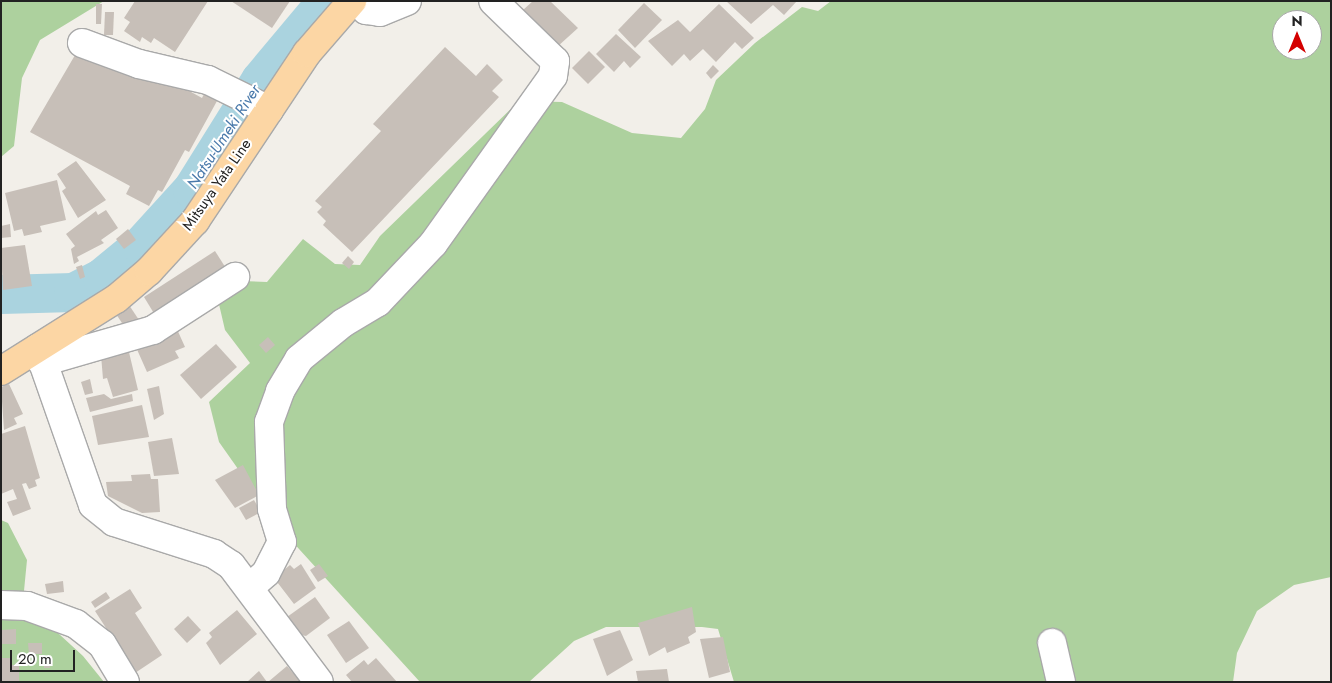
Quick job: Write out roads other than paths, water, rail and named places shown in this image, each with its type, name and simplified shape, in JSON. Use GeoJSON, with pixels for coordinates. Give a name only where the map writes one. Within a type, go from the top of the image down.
{"type":"FeatureCollection","features":[{"type":"Feature","properties":{"kind":"main road","name":"Mitsuya Yata Line"},"geometry":{"type":"LineString","coordinates":[[1,371],[40,355],[116,299],[149,271],[196,221],[256,104],[307,53],[352,1]]}},
{"type":"Feature","properties":{"kind":"street"},"geometry":{"type":"LineString","coordinates":[[357,1],[366,10],[380,12],[407,1]]}},
{"type":"Feature","properties":{"kind":"street"},"geometry":{"type":"LineString","coordinates":[[250,587],[266,573],[282,542],[272,510],[268,422],[285,383],[299,359],[343,323],[378,302],[433,244],[553,76],[555,61],[493,1]]}},
{"type":"Feature","properties":{"kind":"street"},"geometry":{"type":"LineString","coordinates":[[82,43],[139,64],[208,80],[256,104]]}},
{"type":"Feature","properties":{"kind":"street"},"geometry":{"type":"LineString","coordinates":[[236,277],[153,330],[40,355],[93,506],[114,522],[214,554],[250,587],[319,682]]}},
{"type":"Feature","properties":{"kind":"street"},"geometry":{"type":"LineString","coordinates":[[1,605],[27,606],[76,624],[102,644],[125,682]]}},
{"type":"Feature","properties":{"kind":"street"},"geometry":{"type":"LineString","coordinates":[[1052,643],[1061,682]]}},
{"type":"Feature","properties":{"kind":"waterway","name":"Natsu-Umeki River"},"geometry":{"type":"LineString","coordinates":[[1,294],[73,292],[102,277],[141,245],[192,189],[260,80],[326,1]]}}]}
